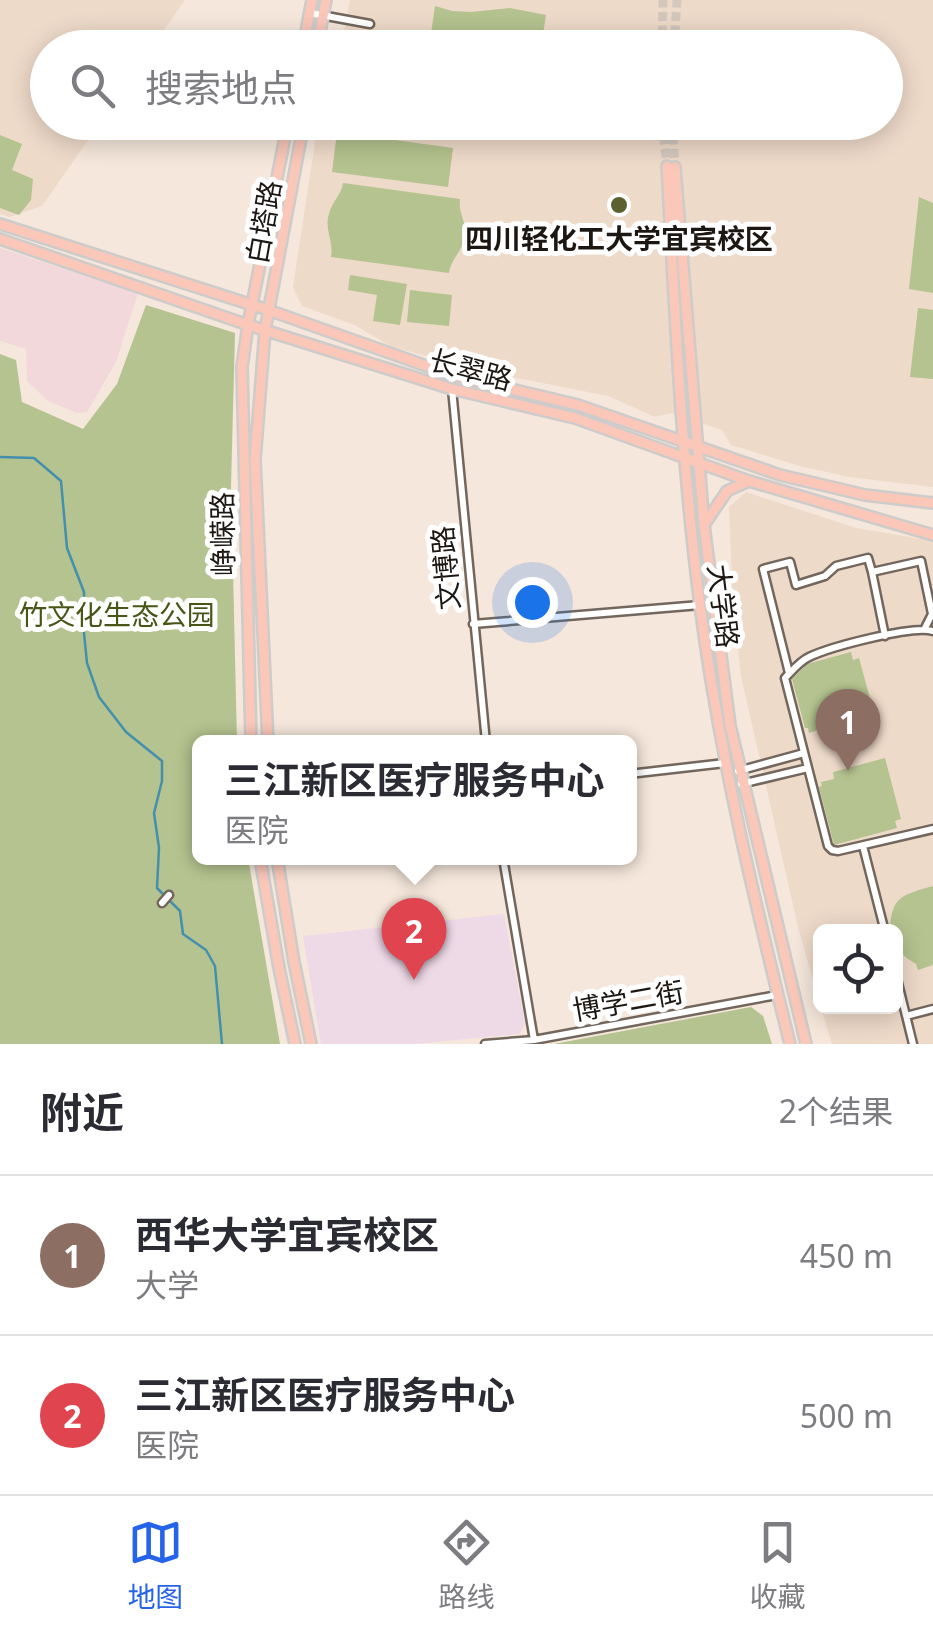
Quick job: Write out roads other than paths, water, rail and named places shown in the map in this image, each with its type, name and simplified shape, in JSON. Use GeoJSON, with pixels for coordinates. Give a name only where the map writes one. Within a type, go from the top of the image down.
{"type":"FeatureCollection","features":[{"type":"Feature","properties":{"kind":"main road"},"geometry":{"type":"LineString","coordinates":[[307,30],[312,0]]}},
{"type":"Feature","properties":{"kind":"main road"},"geometry":{"type":"LineString","coordinates":[[320,30],[326,0]]}},
{"type":"Feature","properties":{"kind":"main road","name":"白塔路"},"geometry":{"type":"LineString","coordinates":[[248,325],[284,140]]}},
{"type":"Feature","properties":{"kind":"main road","name":"白塔路"},"geometry":{"type":"LineString","coordinates":[[266,330],[301,140]]}},
{"type":"Feature","properties":{"kind":"main road","name":"大学路"},"geometry":{"type":"LineString","coordinates":[[790,1044],[729,786],[700,604],[683,442],[671,166],[704,525],[730,724],[806,1044]]}},
{"type":"Feature","properties":{"kind":"main road","name":"长翠路"},"geometry":{"type":"LineString","coordinates":[[0,224],[271,311],[452,376],[578,405],[780,476],[866,495],[933,503]]}},
{"type":"Feature","properties":{"kind":"main road","name":"长翠路"},"geometry":{"type":"LineString","coordinates":[[0,239],[452,390],[574,418],[749,482],[933,535]]}},
{"type":"Feature","properties":{"kind":"main road","name":"峥嵘路"},"geometry":{"type":"LineString","coordinates":[[248,325],[242,366],[251,735]]}},
{"type":"Feature","properties":{"kind":"main road","name":"峥嵘路"},"geometry":{"type":"LineString","coordinates":[[266,330],[255,460],[268,735]]}},
{"type":"Feature","properties":{"kind":"main road"},"geometry":{"type":"LineString","coordinates":[[704,525],[726,490],[749,482]]}},
{"type":"Feature","properties":{"kind":"main road"},"geometry":{"type":"LineString","coordinates":[[261,865],[296,1044]]}},
{"type":"Feature","properties":{"kind":"main road"},"geometry":{"type":"LineString","coordinates":[[279,865],[311,1044]]}},
{"type":"Feature","properties":{"kind":"street"},"geometry":{"type":"LineString","coordinates":[[310,13],[370,24]]}},
{"type":"Feature","properties":{"kind":"street","name":"文博路"},"geometry":{"type":"LineString","coordinates":[[452,390],[485,735]]}},
{"type":"Feature","properties":{"kind":"street"},"geometry":{"type":"LineString","coordinates":[[790,674],[763,569],[790,562],[796,585],[825,576],[836,566],[868,558],[884,636]]}},
{"type":"Feature","properties":{"kind":"street"},"geometry":{"type":"LineString","coordinates":[[872,572],[921,562],[932,614],[929,630],[884,636],[805,658],[785,678],[828,846],[838,851],[933,829]]}},
{"type":"Feature","properties":{"kind":"street"},"geometry":{"type":"LineString","coordinates":[[473,624],[700,604]]}},
{"type":"Feature","properties":{"kind":"street"},"geometry":{"type":"LineString","coordinates":[[637,774],[740,770],[804,753]]}},
{"type":"Feature","properties":{"kind":"street"},"geometry":{"type":"LineString","coordinates":[[729,786],[808,768]]}},
{"type":"Feature","properties":{"kind":"street"},"geometry":{"type":"LineString","coordinates":[[863,846],[882,924]]}},
{"type":"Feature","properties":{"kind":"street"},"geometry":{"type":"LineString","coordinates":[[503,865],[534,1040]]}},
{"type":"Feature","properties":{"kind":"street"},"geometry":{"type":"LineString","coordinates":[[162,903],[169,894]]}},
{"type":"Feature","properties":{"kind":"street","name":"博学二街"},"geometry":{"type":"LineString","coordinates":[[486,1044],[534,1040],[778,995]]}},
{"type":"Feature","properties":{"kind":"street"},"geometry":{"type":"LineString","coordinates":[[903,1004],[913,1044]]}},
{"type":"Feature","properties":{"kind":"street"},"geometry":{"type":"LineString","coordinates":[[906,1016],[933,1010]]}},
{"type":"Feature","properties":{"kind":"waterway"},"geometry":{"type":"LineString","coordinates":[[0,457],[34,458],[61,481],[67,548],[84,592],[87,663],[99,697],[126,732],[162,761],[162,781],[154,813],[159,848],[157,888],[180,911],[183,934],[206,950],[215,966],[222,1044]]}},
{"type":"Feature","properties":{"kind":"tunnel"},"geometry":{"type":"LineString","coordinates":[[662,30],[663,0]]}},
{"type":"Feature","properties":{"kind":"tunnel"},"geometry":{"type":"LineString","coordinates":[[675,30],[677,0]]}},
{"type":"Feature","properties":{"kind":"tunnel"},"geometry":{"type":"LineString","coordinates":[[664,140],[667,166]]}},
{"type":"Feature","properties":{"kind":"tunnel"},"geometry":{"type":"LineString","coordinates":[[673,140],[675,167]]}},
{"type":"Feature","properties":{"kind":"place","name":"四川轻化工大学宜宾校区"},"geometry":{"type":"Point","coordinates":[619,205]}},
{"type":"Feature","properties":{"kind":"place","name":"西华大学宜宾校区"},"geometry":{"type":"Point","coordinates":[848,771]}},
{"type":"Feature","properties":{"kind":"place","name":"三江新区医疗服务中心"},"geometry":{"type":"Point","coordinates":[414,980]}},
{"type":"Feature","properties":{"kind":"park label","name":"竹文化生态公园"},"geometry":{"type":"Point","coordinates":[117,614]}}]}
